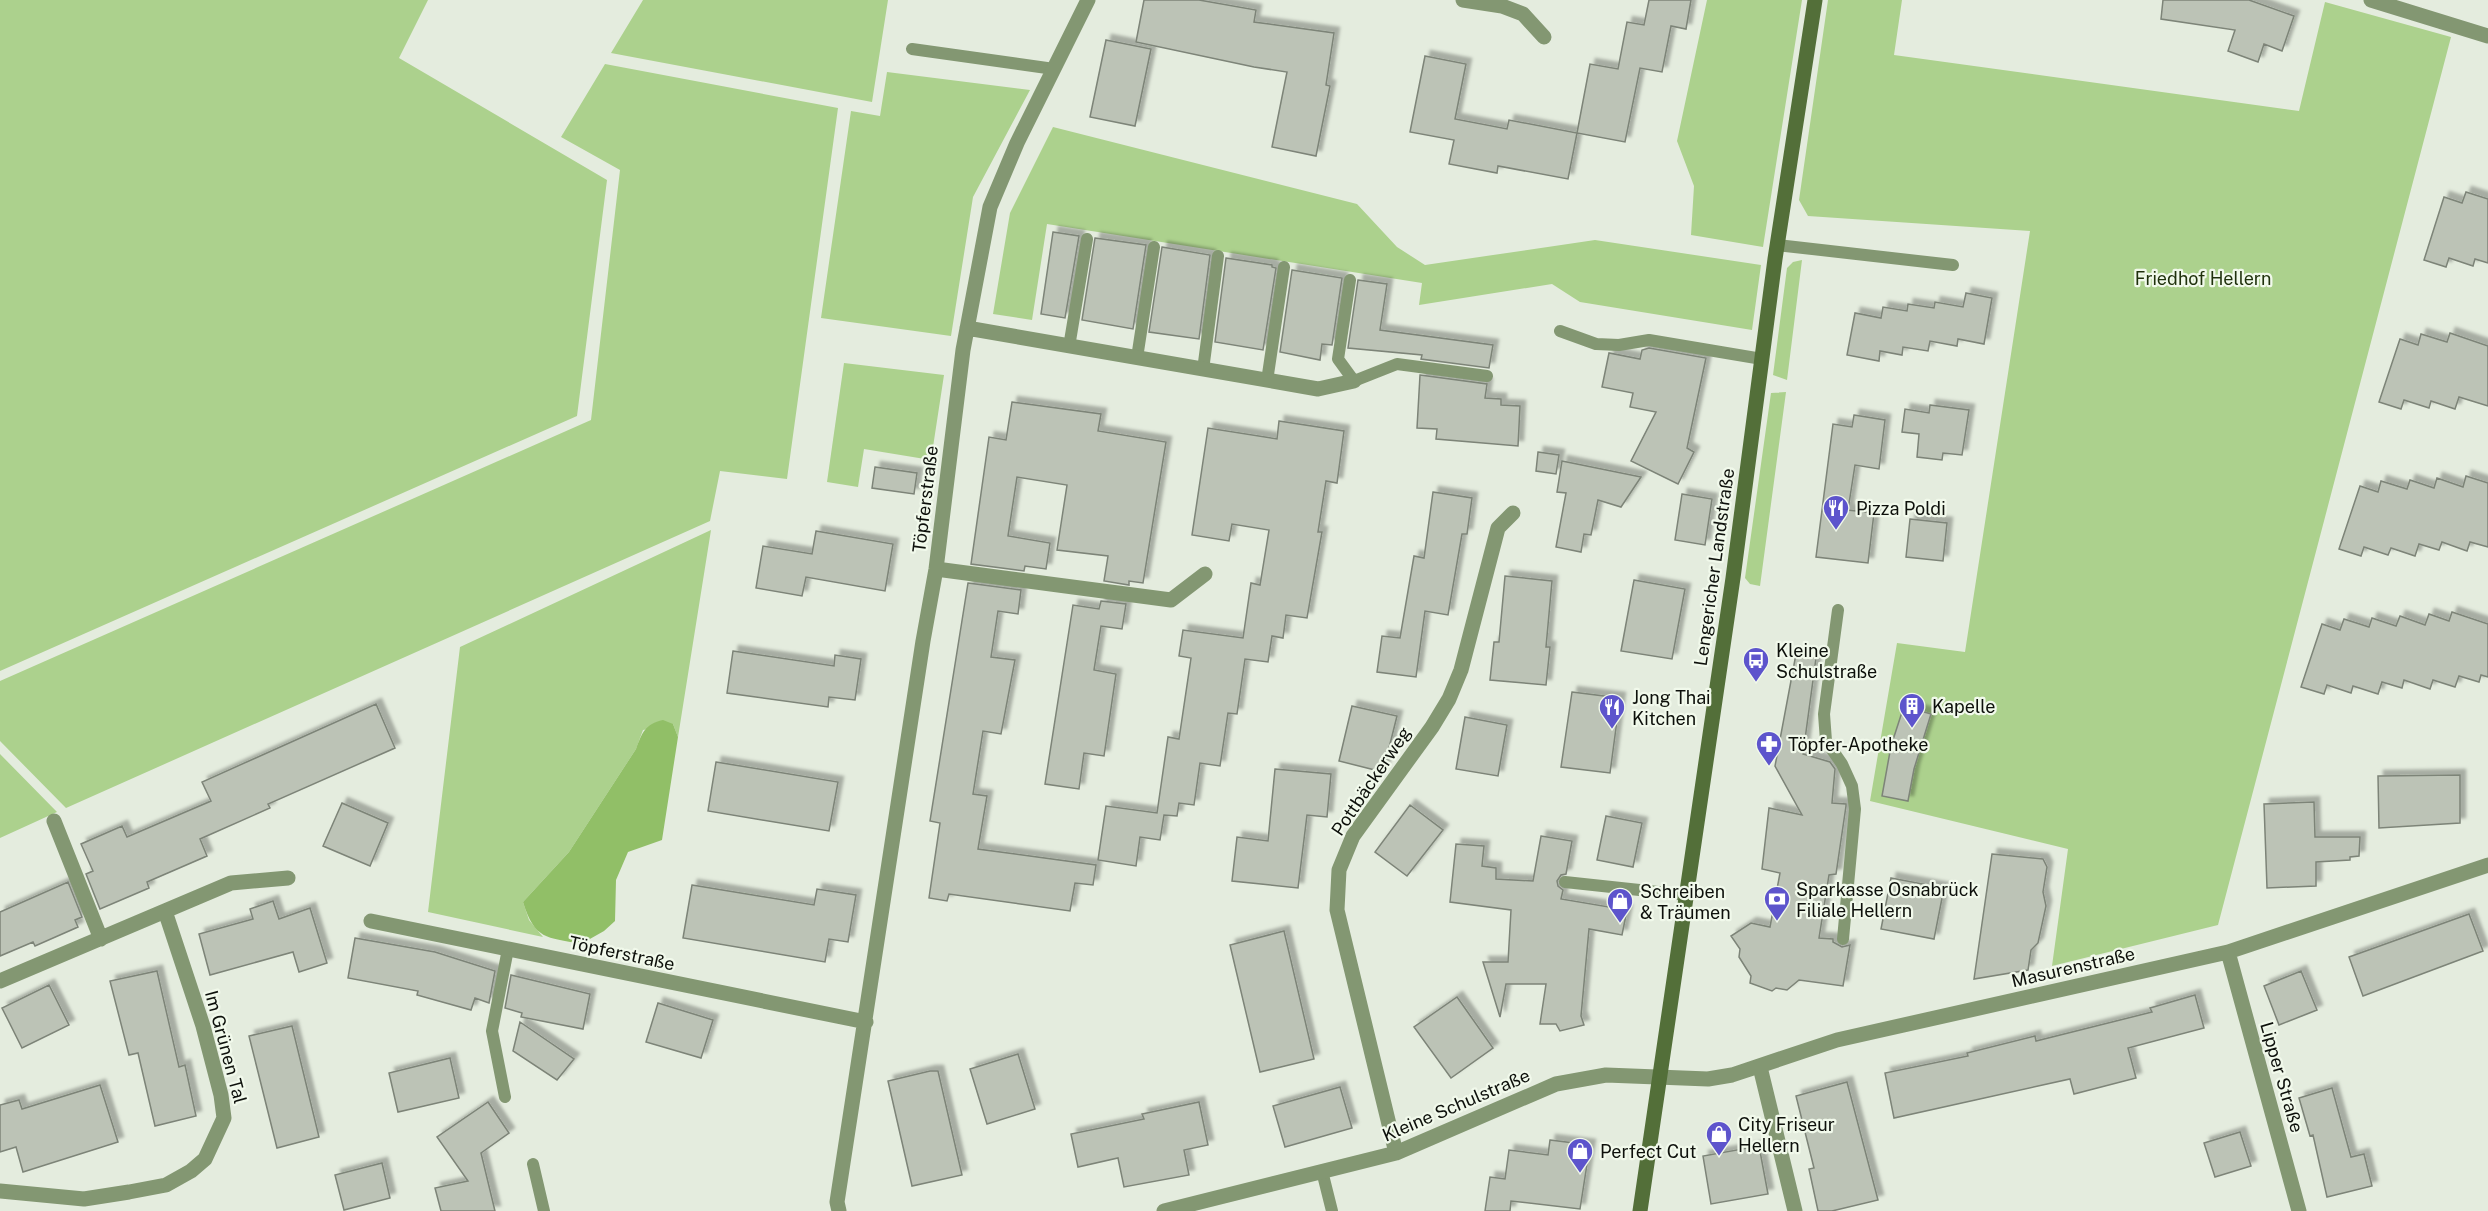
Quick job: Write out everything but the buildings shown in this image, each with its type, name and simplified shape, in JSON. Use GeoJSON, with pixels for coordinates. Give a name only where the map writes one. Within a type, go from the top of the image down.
{"type":"FeatureCollection","features":[{"type":"Feature","properties":{"kind":"main road","name":"Lengericher Landstraße"},"geometry":{"type":"LineString","coordinates":[[1640,1211],[1733,578],[1777,245],[1815,0]]}},
{"type":"Feature","properties":{"kind":"street","name":"Töpferstraße"},"geometry":{"type":"LineString","coordinates":[[839,1211],[837,1202],[936,569],[967,328],[990,207],[1017,143],[1088,0]]}},
{"type":"Feature","properties":{"kind":"street"},"geometry":{"type":"LineString","coordinates":[[1463,0],[1502,6],[1523,14],[1544,37]]}},
{"type":"Feature","properties":{"kind":"street"},"geometry":{"type":"LineString","coordinates":[[2371,0],[2488,36]]}},
{"type":"Feature","properties":{"kind":"street"},"geometry":{"type":"LineString","coordinates":[[967,328],[1318,389],[1354,381]]}},
{"type":"Feature","properties":{"kind":"street","name":"Pottbäckerweg"},"geometry":{"type":"LineString","coordinates":[[1396,1153],[1338,910],[1339,870],[1353,836],[1432,727],[1449,699],[1461,670],[1498,528],[1513,513]]}},
{"type":"Feature","properties":{"kind":"street"},"geometry":{"type":"LineString","coordinates":[[936,569],[1171,600],[1205,574]]}},
{"type":"Feature","properties":{"kind":"street"},"geometry":{"type":"LineString","coordinates":[[54,821],[101,939]]}},
{"type":"Feature","properties":{"kind":"street","name":"Masurenstraße"},"geometry":{"type":"LineString","coordinates":[[1660,1077],[1708,1079],[1760,1067],[1837,1040],[2228,952],[2488,865]]}},
{"type":"Feature","properties":{"kind":"street"},"geometry":{"type":"LineString","coordinates":[[0,981],[231,883],[288,878]]}},
{"type":"Feature","properties":{"kind":"street","name":"Im Grünen Tal"},"geometry":{"type":"LineString","coordinates":[[0,1191],[84,1198],[129,1192],[166,1185],[191,1171],[204,1159],[224,1118],[221,1095],[203,1026],[165,911]]}},
{"type":"Feature","properties":{"kind":"street","name":"Töpferstraße"},"geometry":{"type":"LineString","coordinates":[[371,921],[866,1022]]}},
{"type":"Feature","properties":{"kind":"street","name":"Lipper Straße"},"geometry":{"type":"LineString","coordinates":[[2228,952],[2299,1211]]}},
{"type":"Feature","properties":{"kind":"street"},"geometry":{"type":"LineString","coordinates":[[1760,1067],[1795,1211]]}},
{"type":"Feature","properties":{"kind":"street","name":"Kleine Schulstraße"},"geometry":{"type":"LineString","coordinates":[[1164,1211],[1396,1153],[1556,1084],[1606,1075],[1660,1077]]}},
{"type":"Feature","properties":{"kind":"lane"},"geometry":{"type":"LineString","coordinates":[[912,49],[1054,69]]}},
{"type":"Feature","properties":{"kind":"lane"},"geometry":{"type":"LineString","coordinates":[[1069,347],[1087,239]]}},
{"type":"Feature","properties":{"kind":"lane"},"geometry":{"type":"LineString","coordinates":[[1777,245],[1953,266]]}},
{"type":"Feature","properties":{"kind":"lane"},"geometry":{"type":"LineString","coordinates":[[1137,358],[1154,247]]}},
{"type":"Feature","properties":{"kind":"lane"},"geometry":{"type":"LineString","coordinates":[[1203,370],[1218,256]]}},
{"type":"Feature","properties":{"kind":"lane"},"geometry":{"type":"LineString","coordinates":[[1267,381],[1284,267]]}},
{"type":"Feature","properties":{"kind":"lane"},"geometry":{"type":"LineString","coordinates":[[1350,280],[1338,359],[1354,381],[1397,364],[1487,376]]}},
{"type":"Feature","properties":{"kind":"lane"},"geometry":{"type":"LineString","coordinates":[[1560,331],[1596,344],[1619,345],[1649,340],[1762,359]]}},
{"type":"Feature","properties":{"kind":"lane"},"geometry":{"type":"LineString","coordinates":[[1838,610],[1824,714],[1826,741],[1842,764],[1851,786],[1855,809],[1843,939]]}},
{"type":"Feature","properties":{"kind":"lane"},"geometry":{"type":"LineString","coordinates":[[1565,882],[1686,895]]}},
{"type":"Feature","properties":{"kind":"lane"},"geometry":{"type":"LineString","coordinates":[[505,1097],[492,1031],[508,949]]}},
{"type":"Feature","properties":{"kind":"lane"},"geometry":{"type":"LineString","coordinates":[[533,1164],[544,1211]]}},
{"type":"Feature","properties":{"kind":"lane"},"geometry":{"type":"LineString","coordinates":[[1322,1172],[1332,1211]]}},
{"type":"Feature","properties":{"kind":"green space"},"geometry":{"type":"Polygon","coordinates":[[[0,0],[428,0],[399,58],[607,180],[577,416],[0,671],[0,0]]]}},
{"type":"Feature","properties":{"kind":"green space"},"geometry":{"type":"Polygon","coordinates":[[[643,0],[888,0],[872,102],[611,53],[643,0]]]}},
{"type":"Feature","properties":{"kind":"green space"},"geometry":{"type":"Polygon","coordinates":[[[1707,0],[1802,0],[1763,247],[1691,235],[1694,186],[1677,141],[1707,0]]]}},
{"type":"Feature","properties":{"kind":"green space","name":"Friedhof Hellern"},"geometry":{"type":"Polygon","coordinates":[[[1828,0],[1902,0],[1894,55],[2299,111],[2325,2],[2451,37],[2218,925],[2052,966],[2068,849],[1870,801],[1897,643],[1965,652],[2030,231],[1808,216],[1799,200],[1828,0]]]}},
{"type":"Feature","properties":{"kind":"green space"},"geometry":{"type":"Polygon","coordinates":[[[605,64],[838,108],[787,479],[720,471],[710,521],[66,808],[0,741],[0,681],[591,420],[620,170],[561,137],[605,64]]]}},
{"type":"Feature","properties":{"kind":"green space"},"geometry":{"type":"Polygon","coordinates":[[[887,72],[1030,90],[973,197],[951,336],[821,318],[851,111],[880,116],[887,72]]]}},
{"type":"Feature","properties":{"kind":"green space"},"geometry":{"type":"Polygon","coordinates":[[[1053,127],[1357,204],[1397,247],[1425,265],[1595,240],[1761,265],[1752,330],[1580,302],[1552,284],[1419,305],[1422,283],[1047,224],[1032,320],[993,314],[1010,213],[1053,127]]]}},
{"type":"Feature","properties":{"kind":"green space"},"geometry":{"type":"Polygon","coordinates":[[[1802,260],[1787,380],[1773,375],[1787,268],[1793,262],[1802,260]]]}},
{"type":"Feature","properties":{"kind":"green space"},"geometry":{"type":"Polygon","coordinates":[[[844,363],[944,375],[931,460],[864,449],[858,487],[827,482],[844,363]]]}},
{"type":"Feature","properties":{"kind":"green space"},"geometry":{"type":"Polygon","coordinates":[[[1786,392],[1760,586],[1750,584],[1745,578],[1771,393],[1786,392]]]}},
{"type":"Feature","properties":{"kind":"green space"},"geometry":{"type":"Polygon","coordinates":[[[711,530],[678,737],[673,724],[643,730],[636,749],[569,852],[523,902],[529,920],[543,937],[428,912],[460,647],[711,530]]]}},
{"type":"Feature","properties":{"kind":"green space"},"geometry":{"type":"Polygon","coordinates":[[[0,754],[57,812],[0,838],[0,754]]]}},
{"type":"Feature","properties":{"kind":"shaded area"},"geometry":{"type":"Polygon","coordinates":[[[663,720],[673,724],[678,737],[662,840],[628,852],[616,880],[615,921],[604,931],[581,944],[543,935],[532,924],[523,902],[569,852],[636,749],[645,730],[652,724],[663,720]]]}},
{"type":"Feature","properties":{"kind":"place","name":"Pizza Poldi"},"geometry":{"type":"Point","coordinates":[1836,531]}},
{"type":"Feature","properties":{"kind":"place","name":"Kleine Schulstraße"},"geometry":{"type":"Point","coordinates":[1756,683]}},
{"type":"Feature","properties":{"kind":"place","name":"Kapelle"},"geometry":{"type":"Point","coordinates":[1912,729]}},
{"type":"Feature","properties":{"kind":"place","name":"Jong Thai Kitchen"},"geometry":{"type":"Point","coordinates":[1612,730]}},
{"type":"Feature","properties":{"kind":"place","name":"Töpfer-Apotheke"},"geometry":{"type":"Point","coordinates":[1769,767]}},
{"type":"Feature","properties":{"kind":"place","name":"Sparkasse Osnabrück Filiale Hellern"},"geometry":{"type":"Point","coordinates":[1777,922]}},
{"type":"Feature","properties":{"kind":"place","name":"Schreiben & Träumen"},"geometry":{"type":"Point","coordinates":[1620,924]}},
{"type":"Feature","properties":{"kind":"place","name":"City Friseur Hellern"},"geometry":{"type":"Point","coordinates":[1719,1157]}},
{"type":"Feature","properties":{"kind":"place","name":"Perfect Cut"},"geometry":{"type":"Point","coordinates":[1580,1174]}}]}
